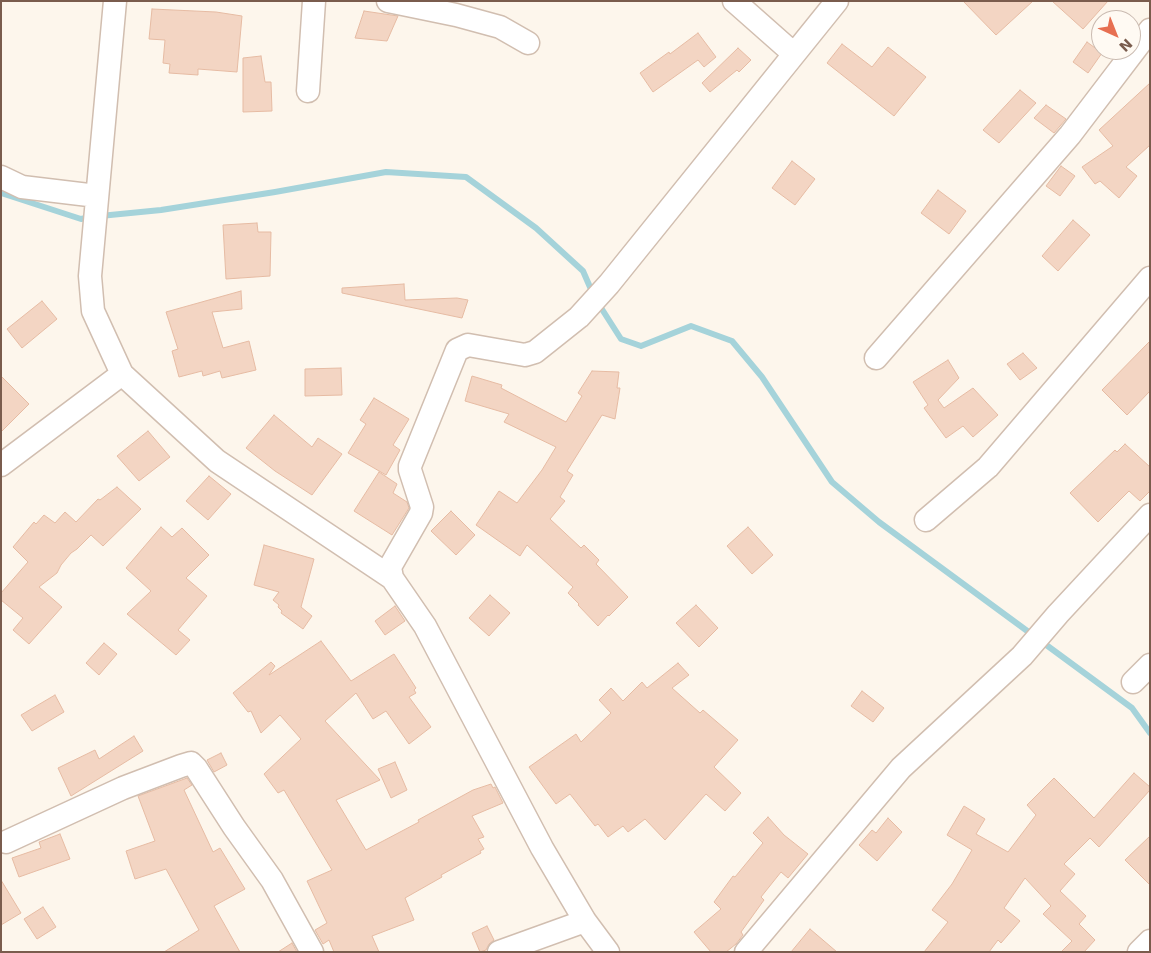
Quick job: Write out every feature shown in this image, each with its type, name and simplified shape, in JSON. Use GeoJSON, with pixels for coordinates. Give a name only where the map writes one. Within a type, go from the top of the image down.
{"type":"FeatureCollection","features":[{"type":"Feature","properties":{"kind":"street"},"geometry":{"type":"LineString","coordinates":[[116,1],[90,276],[93,311],[122,374],[216,462],[392,578],[425,626],[542,848],[585,921],[608,952]]}},
{"type":"Feature","properties":{"kind":"street"},"geometry":{"type":"LineString","coordinates":[[308,91],[314,1]]}},
{"type":"Feature","properties":{"kind":"street"},"geometry":{"type":"LineString","coordinates":[[388,1],[456,15],[500,27],[528,43]]}},
{"type":"Feature","properties":{"kind":"street"},"geometry":{"type":"LineString","coordinates":[[734,1],[794,54]]}},
{"type":"Feature","properties":{"kind":"street"},"geometry":{"type":"LineString","coordinates":[[392,578],[390,567],[421,513],[422,507],[410,466],[457,350],[468,344],[526,355],[536,352],[579,317],[609,284],[837,1]]}},
{"type":"Feature","properties":{"kind":"street"},"geometry":{"type":"LineString","coordinates":[[876,358],[1070,135],[1150,30]]}},
{"type":"Feature","properties":{"kind":"street"},"geometry":{"type":"LineString","coordinates":[[1,176],[22,187],[97,196]]}},
{"type":"Feature","properties":{"kind":"street"},"geometry":{"type":"LineString","coordinates":[[926,520],[988,467],[1150,278]]}},
{"type":"Feature","properties":{"kind":"street"},"geometry":{"type":"LineString","coordinates":[[1,465],[122,374]]}},
{"type":"Feature","properties":{"kind":"street"},"geometry":{"type":"LineString","coordinates":[[746,952],[901,768],[1022,656],[1058,614],[1150,515]]}},
{"type":"Feature","properties":{"kind":"street"},"geometry":{"type":"LineString","coordinates":[[1133,682],[1150,665]]}},
{"type":"Feature","properties":{"kind":"street"},"geometry":{"type":"LineString","coordinates":[[6,842],[123,788],[191,763],[272,880],[312,952]]}},
{"type":"Feature","properties":{"kind":"street"},"geometry":{"type":"LineString","coordinates":[[499,952],[585,921]]}},
{"type":"Feature","properties":{"kind":"street"},"geometry":{"type":"LineString","coordinates":[[1139,952],[1150,942]]}},
{"type":"Feature","properties":{"kind":"building"},"geometry":{"type":"Polygon","coordinates":[[[963,1],[1033,1],[996,35],[963,1]]]}},
{"type":"Feature","properties":{"kind":"building"},"geometry":{"type":"Polygon","coordinates":[[[1052,1],[1108,1],[1100,10],[1091,10],[1091,20],[1083,29],[1052,1]]]}},
{"type":"Feature","properties":{"kind":"building"},"geometry":{"type":"Polygon","coordinates":[[[152,9],[216,12],[242,16],[237,72],[198,69],[198,75],[169,73],[170,64],[163,63],[165,40],[149,39],[152,9]]]}},
{"type":"Feature","properties":{"kind":"building"},"geometry":{"type":"Polygon","coordinates":[[[364,11],[398,16],[387,41],[355,38],[364,11]]]}},
{"type":"Feature","properties":{"kind":"building"},"geometry":{"type":"Polygon","coordinates":[[[698,33],[716,57],[704,67],[698,60],[653,92],[640,73],[698,33]]]}},
{"type":"Feature","properties":{"kind":"building"},"geometry":{"type":"Polygon","coordinates":[[[1087,42],[1091,45],[1091,60],[1097,60],[1088,73],[1073,62],[1087,42]]]}},
{"type":"Feature","properties":{"kind":"building"},"geometry":{"type":"Polygon","coordinates":[[[842,44],[872,67],[888,47],[926,77],[894,116],[827,63],[842,44]]]}},
{"type":"Feature","properties":{"kind":"building"},"geometry":{"type":"Polygon","coordinates":[[[738,48],[751,60],[739,72],[737,70],[710,92],[702,83],[738,48]]]}},
{"type":"Feature","properties":{"kind":"building"},"geometry":{"type":"Polygon","coordinates":[[[261,56],[265,82],[271,82],[272,111],[243,112],[243,58],[261,56]]]}},
{"type":"Feature","properties":{"kind":"building"},"geometry":{"type":"Polygon","coordinates":[[[1150,83],[1150,145],[1126,167],[1137,176],[1119,198],[1100,181],[1095,184],[1082,167],[1113,146],[1099,130],[1150,83]]]}},
{"type":"Feature","properties":{"kind":"building"},"geometry":{"type":"Polygon","coordinates":[[[1020,90],[1036,103],[999,143],[983,130],[1020,90]]]}},
{"type":"Feature","properties":{"kind":"building"},"geometry":{"type":"Polygon","coordinates":[[[1046,105],[1066,119],[1054,133],[1034,118],[1046,105]]]}},
{"type":"Feature","properties":{"kind":"building"},"geometry":{"type":"Polygon","coordinates":[[[792,161],[815,179],[795,205],[772,188],[792,161]]]}},
{"type":"Feature","properties":{"kind":"building"},"geometry":{"type":"Polygon","coordinates":[[[1061,166],[1075,176],[1060,196],[1046,186],[1061,166]]]}},
{"type":"Feature","properties":{"kind":"building"},"geometry":{"type":"Polygon","coordinates":[[[938,190],[966,211],[949,234],[921,213],[938,190]]]}},
{"type":"Feature","properties":{"kind":"building"},"geometry":{"type":"Polygon","coordinates":[[[1073,220],[1090,235],[1058,271],[1042,256],[1073,220]]]}},
{"type":"Feature","properties":{"kind":"building"},"geometry":{"type":"Polygon","coordinates":[[[257,223],[258,232],[271,232],[270,276],[226,279],[223,225],[257,223]]]}},
{"type":"Feature","properties":{"kind":"building"},"geometry":{"type":"Polygon","coordinates":[[[404,284],[405,300],[457,298],[468,300],[462,318],[342,293],[342,288],[404,284]]]}},
{"type":"Feature","properties":{"kind":"building"},"geometry":{"type":"Polygon","coordinates":[[[241,291],[242,309],[212,312],[223,348],[249,341],[256,370],[222,378],[220,371],[203,376],[202,371],[179,377],[172,351],[178,349],[166,312],[241,291]]]}},
{"type":"Feature","properties":{"kind":"building"},"geometry":{"type":"Polygon","coordinates":[[[42,301],[57,319],[22,348],[7,329],[42,301]]]}},
{"type":"Feature","properties":{"kind":"building"},"geometry":{"type":"Polygon","coordinates":[[[1150,341],[1150,391],[1127,415],[1102,390],[1150,341]]]}},
{"type":"Feature","properties":{"kind":"building"},"geometry":{"type":"Polygon","coordinates":[[[1023,353],[1037,368],[1020,380],[1007,364],[1023,353]]]}},
{"type":"Feature","properties":{"kind":"building"},"geometry":{"type":"Polygon","coordinates":[[[948,360],[959,378],[938,400],[944,408],[973,388],[998,415],[973,437],[963,426],[946,438],[924,408],[928,405],[913,382],[948,360]]]}},
{"type":"Feature","properties":{"kind":"building"},"geometry":{"type":"Polygon","coordinates":[[[341,368],[342,395],[305,396],[305,369],[341,368]]]}},
{"type":"Feature","properties":{"kind":"building"},"geometry":{"type":"Polygon","coordinates":[[[592,371],[619,372],[617,388],[620,388],[615,419],[602,415],[567,471],[573,475],[560,497],[565,501],[550,519],[581,548],[584,545],[599,560],[596,564],[628,597],[598,626],[568,593],[573,587],[527,545],[520,556],[476,525],[499,491],[517,503],[542,470],[556,447],[504,422],[509,414],[465,401],[472,376],[502,385],[501,388],[566,422],[582,396],[578,393],[592,371]]]}},
{"type":"Feature","properties":{"kind":"building"},"geometry":{"type":"Polygon","coordinates":[[[1,376],[29,404],[1,432],[1,376]]]}},
{"type":"Feature","properties":{"kind":"building"},"geometry":{"type":"Polygon","coordinates":[[[374,398],[409,419],[393,445],[400,450],[386,475],[348,453],[366,424],[360,420],[374,398]]]}},
{"type":"Feature","properties":{"kind":"building"},"geometry":{"type":"Polygon","coordinates":[[[274,415],[312,447],[318,438],[342,454],[312,495],[275,471],[246,448],[274,415]]]}},
{"type":"Feature","properties":{"kind":"building"},"geometry":{"type":"Polygon","coordinates":[[[148,431],[170,457],[139,481],[117,456],[148,431]]]}},
{"type":"Feature","properties":{"kind":"building"},"geometry":{"type":"Polygon","coordinates":[[[1125,444],[1150,467],[1150,491],[1140,501],[1129,491],[1098,522],[1070,493],[1115,450],[1117,452],[1125,444]]]}},
{"type":"Feature","properties":{"kind":"building"},"geometry":{"type":"Polygon","coordinates":[[[379,472],[397,484],[393,493],[407,502],[409,508],[392,535],[354,511],[379,472]]]}},
{"type":"Feature","properties":{"kind":"building"},"geometry":{"type":"Polygon","coordinates":[[[209,476],[231,494],[208,520],[186,501],[209,476]]]}},
{"type":"Feature","properties":{"kind":"building"},"geometry":{"type":"Polygon","coordinates":[[[117,487],[141,509],[103,546],[91,535],[71,553],[57,573],[39,587],[62,607],[29,644],[13,630],[23,618],[1,600],[1,593],[28,562],[13,547],[34,522],[36,524],[44,515],[55,523],[65,512],[76,522],[98,499],[100,500],[117,487]]]}},
{"type":"Feature","properties":{"kind":"building"},"geometry":{"type":"Polygon","coordinates":[[[451,511],[475,535],[456,555],[431,531],[451,511]]]}},
{"type":"Feature","properties":{"kind":"building"},"geometry":{"type":"Polygon","coordinates":[[[161,527],[172,537],[182,528],[209,555],[186,578],[207,596],[178,630],[190,640],[176,655],[127,614],[151,591],[126,568],[161,527]]]}},
{"type":"Feature","properties":{"kind":"building"},"geometry":{"type":"Polygon","coordinates":[[[748,527],[773,555],[752,574],[727,546],[748,527]]]}},
{"type":"Feature","properties":{"kind":"building"},"geometry":{"type":"Polygon","coordinates":[[[264,545],[314,559],[301,607],[312,616],[303,629],[281,613],[279,605],[273,600],[279,592],[254,585],[264,545]]]}},
{"type":"Feature","properties":{"kind":"building"},"geometry":{"type":"Polygon","coordinates":[[[490,595],[510,613],[489,636],[469,618],[490,595]]]}},
{"type":"Feature","properties":{"kind":"building"},"geometry":{"type":"Polygon","coordinates":[[[696,605],[718,628],[699,647],[676,623],[696,605]]]}},
{"type":"Feature","properties":{"kind":"building"},"geometry":{"type":"Polygon","coordinates":[[[395,606],[405,621],[385,635],[375,621],[395,606]]]}},
{"type":"Feature","properties":{"kind":"building"},"geometry":{"type":"Polygon","coordinates":[[[321,641],[351,681],[394,654],[416,688],[414,690],[416,693],[409,697],[431,727],[409,744],[386,711],[373,719],[356,693],[325,721],[380,780],[336,800],[366,850],[473,790],[491,784],[493,788],[495,787],[503,803],[472,816],[484,837],[478,839],[484,849],[480,851],[481,853],[405,898],[414,920],[372,936],[379,952],[334,952],[329,940],[323,944],[315,930],[327,923],[307,881],[332,870],[284,790],[278,793],[264,774],[301,739],[280,715],[261,733],[251,711],[248,712],[233,693],[271,662],[275,666],[269,675],[321,641]]]}},
{"type":"Feature","properties":{"kind":"building"},"geometry":{"type":"Polygon","coordinates":[[[104,643],[117,654],[99,675],[86,663],[104,643]]]}},
{"type":"Feature","properties":{"kind":"building"},"geometry":{"type":"Polygon","coordinates":[[[678,663],[689,675],[672,688],[700,713],[703,710],[738,740],[714,767],[741,793],[725,811],[706,794],[665,840],[645,819],[628,832],[623,826],[608,837],[598,824],[595,826],[570,794],[556,804],[529,767],[576,734],[581,742],[611,713],[599,700],[611,688],[623,701],[642,682],[647,688],[678,663]]]}},
{"type":"Feature","properties":{"kind":"building"},"geometry":{"type":"Polygon","coordinates":[[[862,691],[884,708],[873,722],[851,706],[862,691]]]}},
{"type":"Feature","properties":{"kind":"building"},"geometry":{"type":"Polygon","coordinates":[[[55,695],[64,712],[32,731],[21,715],[55,695]]]}},
{"type":"Feature","properties":{"kind":"building"},"geometry":{"type":"Polygon","coordinates":[[[134,736],[143,751],[71,796],[58,768],[95,750],[99,759],[134,736]]]}},
{"type":"Feature","properties":{"kind":"building"},"geometry":{"type":"Polygon","coordinates":[[[221,753],[227,765],[214,772],[207,760],[221,753]]]}},
{"type":"Feature","properties":{"kind":"building"},"geometry":{"type":"Polygon","coordinates":[[[395,762],[407,790],[391,798],[378,769],[395,762]]]}},
{"type":"Feature","properties":{"kind":"building"},"geometry":{"type":"Polygon","coordinates":[[[1134,773],[1150,787],[1150,790],[1099,847],[1090,838],[1064,864],[1075,874],[1060,891],[1086,916],[1079,924],[1095,940],[1084,952],[1061,952],[1072,941],[1043,914],[1051,906],[1025,878],[1004,908],[1020,921],[1001,943],[998,940],[989,952],[924,952],[948,922],[932,910],[952,884],[972,850],[947,835],[964,806],[985,819],[976,834],[1008,852],[1036,815],[1027,805],[1054,778],[1094,818],[1134,773]]]}},
{"type":"Feature","properties":{"kind":"building"},"geometry":{"type":"Polygon","coordinates":[[[187,778],[192,785],[184,790],[213,852],[220,848],[245,889],[214,906],[240,952],[164,952],[199,930],[166,869],[135,879],[126,851],[155,841],[138,796],[187,778]]]}},
{"type":"Feature","properties":{"kind":"building"},"geometry":{"type":"Polygon","coordinates":[[[768,817],[784,835],[808,854],[788,878],[781,872],[761,897],[764,900],[741,932],[743,935],[736,944],[726,952],[711,952],[694,932],[721,909],[714,902],[733,876],[735,877],[763,843],[753,833],[768,817]]]}},
{"type":"Feature","properties":{"kind":"building"},"geometry":{"type":"Polygon","coordinates":[[[888,818],[902,832],[877,861],[859,845],[872,830],[876,833],[888,818]]]}},
{"type":"Feature","properties":{"kind":"building"},"geometry":{"type":"Polygon","coordinates":[[[60,834],[70,859],[19,877],[12,858],[41,848],[39,842],[60,834]]]}},
{"type":"Feature","properties":{"kind":"building"},"geometry":{"type":"Polygon","coordinates":[[[1150,836],[1150,885],[1125,860],[1150,836]]]}},
{"type":"Feature","properties":{"kind":"building"},"geometry":{"type":"Polygon","coordinates":[[[1,880],[21,913],[1,925],[1,880]]]}},
{"type":"Feature","properties":{"kind":"building"},"geometry":{"type":"Polygon","coordinates":[[[43,907],[56,927],[37,939],[24,919],[43,907]]]}},
{"type":"Feature","properties":{"kind":"building"},"geometry":{"type":"Polygon","coordinates":[[[487,926],[494,940],[486,950],[480,952],[472,933],[487,926]]]}},
{"type":"Feature","properties":{"kind":"building"},"geometry":{"type":"Polygon","coordinates":[[[810,929],[837,952],[791,952],[810,929]]]}},
{"type":"Feature","properties":{"kind":"building"},"geometry":{"type":"Polygon","coordinates":[[[292,943],[297,952],[278,952],[292,943]]]}},
{"type":"Feature","properties":{"kind":"waterway"},"geometry":{"type":"LineString","coordinates":[[100,216],[161,210],[386,172],[466,177],[536,228],[583,271],[593,294]]}},
{"type":"Feature","properties":{"kind":"waterway"},"geometry":{"type":"LineString","coordinates":[[1,193],[81,219],[90,217]]}},
{"type":"Feature","properties":{"kind":"waterway"},"geometry":{"type":"LineString","coordinates":[[598,303],[621,339],[641,346],[691,326],[732,341],[762,377],[832,482],[879,522],[1132,708],[1150,733]]}}]}
